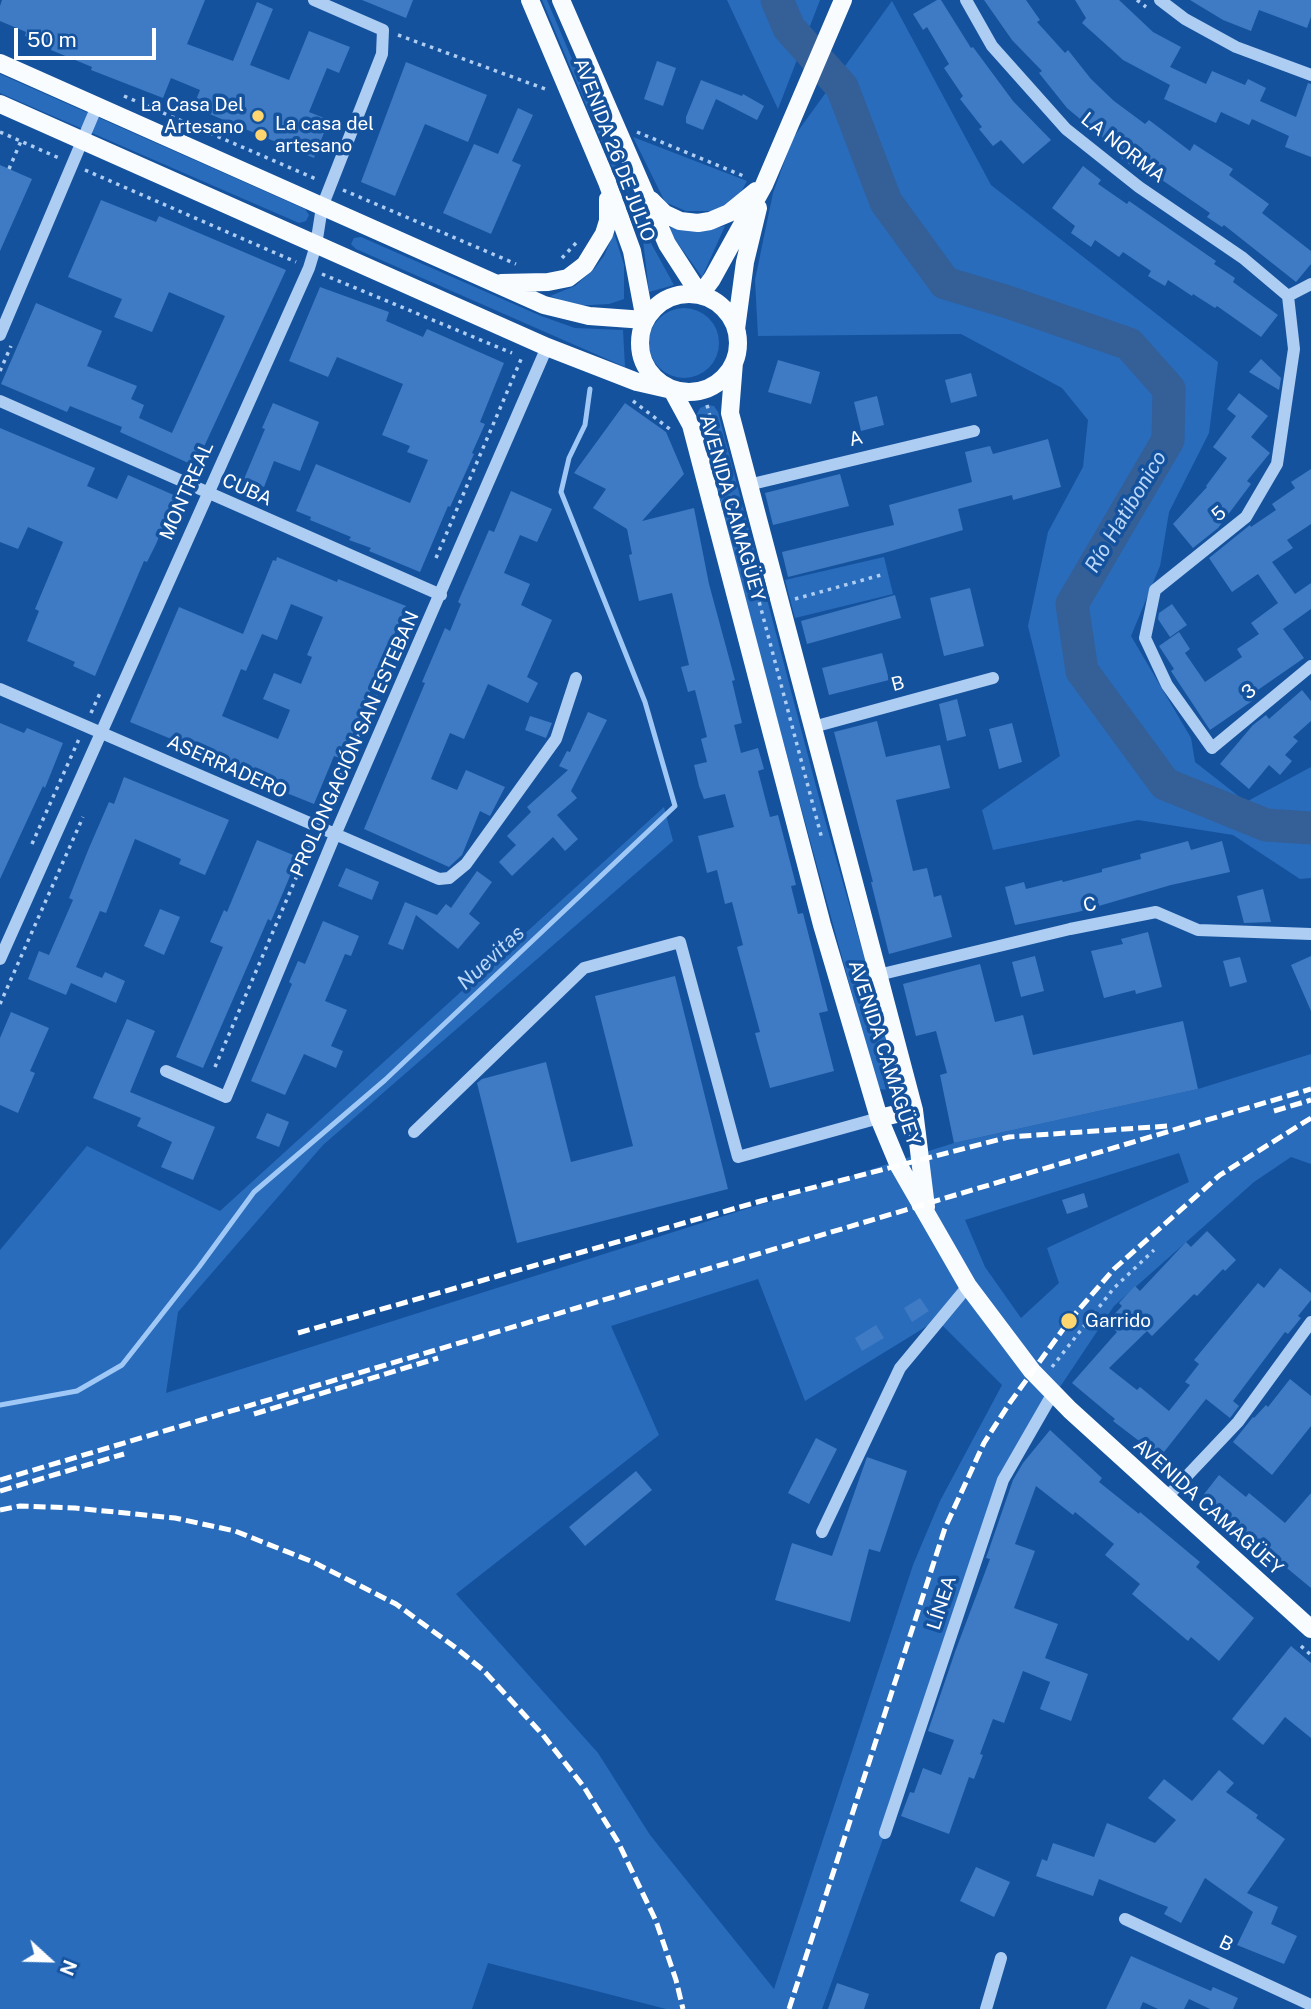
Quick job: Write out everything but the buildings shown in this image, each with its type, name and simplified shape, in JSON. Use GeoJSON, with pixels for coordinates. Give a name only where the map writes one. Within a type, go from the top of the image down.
{"type":"FeatureCollection","features":[{"type":"Feature","properties":{"kind":"main road","name":"AVENIDA 26 DE JULIO"},"geometry":{"type":"LineString","coordinates":[[530,0],[607,182],[632,251],[645,320]]}},
{"type":"Feature","properties":{"kind":"main road","name":"AVENIDA 26 DE JULIO"},"geometry":{"type":"LineString","coordinates":[[561,0],[667,244],[701,295]]}},
{"type":"Feature","properties":{"kind":"main road"},"geometry":{"type":"LineString","coordinates":[[701,295],[764,185],[843,0]]}},
{"type":"Feature","properties":{"kind":"main road"},"geometry":{"type":"LineString","coordinates":[[0,63],[544,305],[589,316],[645,320]]}},
{"type":"Feature","properties":{"kind":"main road"},"geometry":{"type":"LineString","coordinates":[[0,104],[547,347],[637,382],[687,393],[709,388],[727,374],[734,362],[738,346],[736,330],[744,262],[764,185]]}},
{"type":"Feature","properties":{"kind":"main road"},"geometry":{"type":"LineString","coordinates":[[496,283],[548,282],[568,278],[585,265],[604,234],[608,221],[607,182]]}},
{"type":"Feature","properties":{"kind":"main road"},"geometry":{"type":"LineString","coordinates":[[642,187],[665,214],[680,221],[698,223],[729,213],[764,185]]}},
{"type":"Feature","properties":{"kind":"main road"},"geometry":{"type":"LineString","coordinates":[[672,390],[657,382],[646,369],[640,353],[640,336],[645,320],[655,307],[668,298],[684,294],[701,295],[723,307],[736,330]]}},
{"type":"Feature","properties":{"kind":"main road","name":"AVENIDA CAMAGÜEY"},"geometry":{"type":"LineString","coordinates":[[734,362],[730,413],[914,1111],[927,1214]]}},
{"type":"Feature","properties":{"kind":"main road","name":"AVENIDA CAMAGÜEY"},"geometry":{"type":"LineString","coordinates":[[672,390],[691,425],[818,912],[879,1118],[899,1166],[968,1286],[1032,1371],[1311,1629]]}},
{"type":"Feature","properties":{"kind":"main road"},"geometry":{"type":"LineString","coordinates":[[879,1118],[914,1111]]}},
{"type":"Feature","properties":{"kind":"street"},"geometry":{"type":"LineString","coordinates":[[314,0],[383,30]]}},
{"type":"Feature","properties":{"kind":"street","name":"LA NORMA"},"geometry":{"type":"LineString","coordinates":[[966,0],[992,46],[1066,130],[1139,187],[1243,258],[1288,296]]}},
{"type":"Feature","properties":{"kind":"street"},"geometry":{"type":"LineString","coordinates":[[1160,0],[1185,19],[1236,47],[1311,75]]}},
{"type":"Feature","properties":{"kind":"street","name":"MONTREAL"},"geometry":{"type":"LineString","coordinates":[[0,959],[309,268],[316,245],[322,206],[382,54],[383,30]]}},
{"type":"Feature","properties":{"kind":"street"},"geometry":{"type":"LineString","coordinates":[[0,335],[97,106]]}},
{"type":"Feature","properties":{"kind":"street"},"geometry":{"type":"LineString","coordinates":[[1288,296],[1311,284]]}},
{"type":"Feature","properties":{"kind":"street","name":"5"},"geometry":{"type":"LineString","coordinates":[[1212,748],[1167,685],[1145,638],[1155,590],[1246,517],[1277,464],[1294,349],[1288,296]]}},
{"type":"Feature","properties":{"kind":"street","name":"PROLONGACIÓN SAN ESTEBAN"},"geometry":{"type":"LineString","coordinates":[[166,1071],[226,1097],[335,835],[547,347]]}},
{"type":"Feature","properties":{"kind":"street","name":"CUBA"},"geometry":{"type":"LineString","coordinates":[[0,401],[441,595]]}},
{"type":"Feature","properties":{"kind":"street","name":"A"},"geometry":{"type":"LineString","coordinates":[[748,485],[974,430]]}},
{"type":"Feature","properties":{"kind":"street","name":"3"},"geometry":{"type":"LineString","coordinates":[[1212,748],[1311,666]]}},
{"type":"Feature","properties":{"kind":"street","name":"ASERRADERO"},"geometry":{"type":"LineString","coordinates":[[0,689],[439,879],[449,878],[466,864],[556,738],[576,678]]}},
{"type":"Feature","properties":{"kind":"street","name":"B"},"geometry":{"type":"LineString","coordinates":[[813,727],[993,678]]}},
{"type":"Feature","properties":{"kind":"street","name":"C"},"geometry":{"type":"LineString","coordinates":[[878,975],[1070,929],[1156,912],[1198,930],[1311,934]]}},
{"type":"Feature","properties":{"kind":"street"},"geometry":{"type":"LineString","coordinates":[[414,1132],[584,968],[680,942],[738,1157],[879,1118]]}},
{"type":"Feature","properties":{"kind":"street"},"geometry":{"type":"LineString","coordinates":[[822,1532],[900,1368],[968,1286]]}},
{"type":"Feature","properties":{"kind":"street"},"geometry":{"type":"LineString","coordinates":[[1167,1497],[1238,1422],[1311,1322]]}},
{"type":"Feature","properties":{"kind":"street","name":"LÍNEA"},"geometry":{"type":"LineString","coordinates":[[885,1833],[1003,1480],[1053,1393]]}},
{"type":"Feature","properties":{"kind":"street","name":"B"},"geometry":{"type":"LineString","coordinates":[[1125,1919],[1311,2005]]}},
{"type":"Feature","properties":{"kind":"street"},"geometry":{"type":"LineString","coordinates":[[986,2009],[1001,1958]]}},
{"type":"Feature","properties":{"kind":"path"},"geometry":{"type":"LineString","coordinates":[[383,30],[550,91],[545,80]]}},
{"type":"Feature","properties":{"kind":"path"},"geometry":{"type":"LineString","coordinates":[[114,92],[526,268]]}},
{"type":"Feature","properties":{"kind":"path"},"geometry":{"type":"LineString","coordinates":[[633,131],[764,185]]}},
{"type":"Feature","properties":{"kind":"path"},"geometry":{"type":"LineString","coordinates":[[0,132],[309,268],[539,365]]}},
{"type":"Feature","properties":{"kind":"path"},"geometry":{"type":"LineString","coordinates":[[9,169],[21,141]]}},
{"type":"Feature","properties":{"kind":"path"},"geometry":{"type":"LineString","coordinates":[[558,262],[580,236]]}},
{"type":"Feature","properties":{"kind":"path"},"geometry":{"type":"LineString","coordinates":[[215,1068],[522,358]]}},
{"type":"Feature","properties":{"kind":"path"},"geometry":{"type":"LineString","coordinates":[[625,397],[671,430],[676,440]]}},
{"type":"Feature","properties":{"kind":"path"},"geometry":{"type":"LineString","coordinates":[[789,601],[881,575]]}},
{"type":"Feature","properties":{"kind":"path"},"geometry":{"type":"LineString","coordinates":[[67,736],[94,748]]}},
{"type":"Feature","properties":{"kind":"path"},"geometry":{"type":"LineString","coordinates":[[1045,1366],[1049,1371],[1114,1288],[1154,1250]]}},
{"type":"Feature","properties":{"kind":"shaded area"},"geometry":{"type":"Polygon","coordinates":[[[542,0],[547,0],[647,236],[674,285],[649,292],[643,240],[542,0]]]}},
{"type":"Feature","properties":{"kind":"shaded area"},"geometry":{"type":"Polygon","coordinates":[[[727,0],[820,0],[778,109],[727,0]]]}},
{"type":"Feature","properties":{"kind":"shaded area"},"geometry":{"type":"Polygon","coordinates":[[[892,1],[991,185],[1218,362],[1209,433],[1169,512],[1160,566],[1131,636],[1191,738],[1195,762],[1246,802],[1311,767],[1311,878],[1300,879],[1233,835],[1138,820],[993,850],[982,810],[1060,756],[1028,626],[1048,532],[1083,467],[1088,420],[1062,388],[961,334],[758,336],[755,280],[773,193],[793,138],[892,1]]]}},
{"type":"Feature","properties":{"kind":"shaded area"},"geometry":{"type":"Polygon","coordinates":[[[0,74],[305,209],[309,215],[306,221],[299,223],[0,93],[0,74]]]}},
{"type":"Feature","properties":{"kind":"shaded area"},"geometry":{"type":"Polygon","coordinates":[[[633,137],[747,181],[739,196],[720,211],[686,211],[665,202],[633,137]]]}},
{"type":"Feature","properties":{"kind":"shaded area"},"geometry":{"type":"Polygon","coordinates":[[[725,226],[702,277],[666,227],[703,231],[725,226]]]}},
{"type":"Feature","properties":{"kind":"shaded area"},"geometry":{"type":"Polygon","coordinates":[[[614,233],[624,265],[624,299],[609,304],[573,305],[550,296],[575,286],[594,269],[604,256],[614,233]]]}},
{"type":"Feature","properties":{"kind":"shaded area"},"geometry":{"type":"Polygon","coordinates":[[[361,237],[541,316],[575,328],[623,330],[625,367],[356,249],[351,244],[354,238],[361,237]]]}},
{"type":"Feature","properties":{"kind":"shaded area"},"geometry":{"type":"Polygon","coordinates":[[[684,308],[709,318],[719,343],[709,368],[684,378],[659,368],[649,343],[659,318],[684,308]]]}},
{"type":"Feature","properties":{"kind":"shaded area"},"geometry":{"type":"Polygon","coordinates":[[[714,406],[718,412],[823,813],[900,1082],[891,1090],[878,1089],[778,723],[697,414],[700,408],[714,406]]]}},
{"type":"Feature","properties":{"kind":"shaded area"},"geometry":{"type":"Polygon","coordinates":[[[884,557],[893,594],[795,618],[785,580],[884,557]]]}},
{"type":"Feature","properties":{"kind":"shaded area"},"geometry":{"type":"Polygon","coordinates":[[[664,807],[673,841],[323,1145],[178,1312],[166,1393],[954,1143],[1198,1089],[1311,1054],[1311,1164],[1291,1157],[1254,1182],[1114,1306],[1002,1474],[885,1833],[822,2009],[666,2009],[488,1963],[472,2009],[0,2009],[0,1250],[87,1146],[220,1211],[664,807]],[[1179,1153],[965,1220],[985,1267],[1021,1318],[1059,1283],[1047,1248],[1189,1182],[1179,1153]],[[758,1279],[611,1326],[659,1435],[456,1594],[598,1753],[650,1835],[774,1989],[913,1565],[940,1501],[1002,1385],[937,1320],[805,1401],[758,1279]]]}},
{"type":"Feature","properties":{"kind":"waterway","name":"Río Hatibonico"},"geometry":{"type":"LineString","coordinates":[[777,0],[789,28],[842,87],[886,202],[945,283],[1129,344],[1169,389],[1168,440],[1072,604],[1082,671],[1165,784],[1266,825],[1311,828]]}},
{"type":"Feature","properties":{"kind":"waterway","name":"Nuevitas"},"geometry":{"type":"LineString","coordinates":[[0,1405],[77,1391],[122,1365],[254,1192],[385,1080],[675,806],[645,702],[561,492],[569,458],[585,425],[590,389]]}},
{"type":"Feature","properties":{"kind":"railway"},"geometry":{"type":"LineString","coordinates":[[0,1480],[1311,1089]]}},
{"type":"Feature","properties":{"kind":"railway"},"geometry":{"type":"LineString","coordinates":[[1274,1111],[1311,1100]]}},
{"type":"Feature","properties":{"kind":"railway"},"geometry":{"type":"LineString","coordinates":[[789,2009],[945,1528],[984,1443],[1069,1321],[1114,1269],[1220,1175],[1311,1118]]}},
{"type":"Feature","properties":{"kind":"railway"},"geometry":{"type":"LineString","coordinates":[[298,1333],[761,1201],[1009,1137],[1168,1126]]}},
{"type":"Feature","properties":{"kind":"railway"},"geometry":{"type":"LineString","coordinates":[[254,1414],[438,1358]]}},
{"type":"Feature","properties":{"kind":"railway"},"geometry":{"type":"LineString","coordinates":[[0,1491],[124,1454]]}},
{"type":"Feature","properties":{"kind":"railway"},"geometry":{"type":"LineString","coordinates":[[0,1510],[20,1506],[75,1508],[175,1518],[235,1531],[313,1562],[396,1604],[483,1670],[543,1735],[584,1787],[618,1842],[656,1921],[683,2009]]}},
{"type":"Feature","properties":{"kind":"place","name":"La Casa Del Artesano"},"geometry":{"type":"Point","coordinates":[258,116]}},
{"type":"Feature","properties":{"kind":"place","name":"La casa del artesano"},"geometry":{"type":"Point","coordinates":[261,135]}},
{"type":"Feature","properties":{"kind":"place","name":"Garrido"},"geometry":{"type":"Point","coordinates":[1069,1321]}}]}
